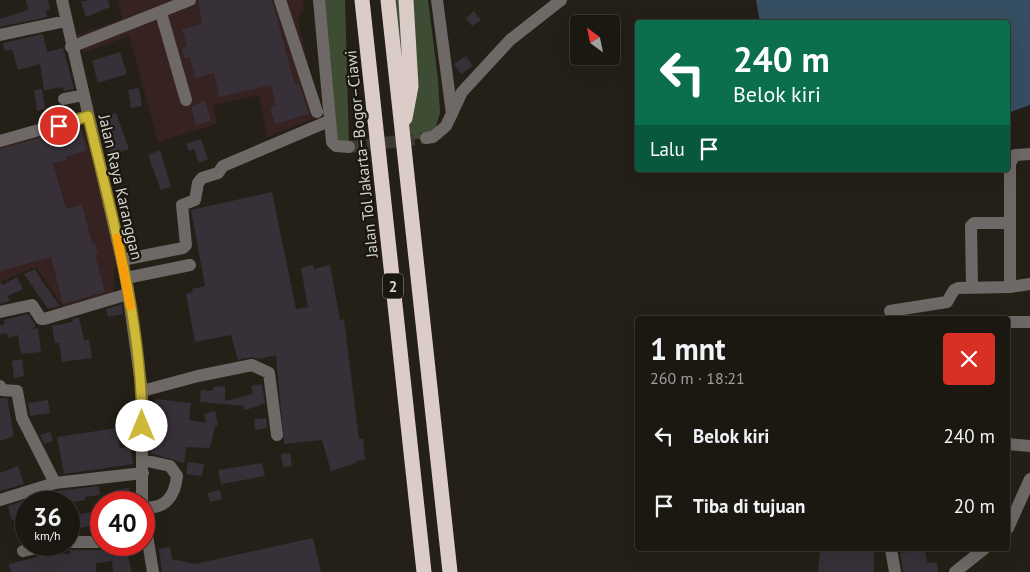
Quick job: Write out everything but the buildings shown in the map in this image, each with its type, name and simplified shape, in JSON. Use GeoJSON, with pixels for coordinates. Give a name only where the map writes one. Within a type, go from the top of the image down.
{"type":"FeatureCollection","features":[{"type":"Feature","properties":{"kind":"highway","name":"Jalan Tol Jakarta–Bogor–Ciawi"},"geometry":{"type":"LineString","coordinates":[[362,0],[424,572]]}},
{"type":"Feature","properties":{"kind":"highway","name":"2"},"geometry":{"type":"LineString","coordinates":[[388,0],[450,572]]}},
{"type":"Feature","properties":{"kind":"highway"},"geometry":{"type":"LineString","coordinates":[[402,136],[411,86],[406,0]]}},
{"type":"Feature","properties":{"kind":"street","name":"Jalan Raya Karanggan"},"geometry":{"type":"LineString","coordinates":[[62,0],[71,46],[126,278],[142,391],[142,491]]}},
{"type":"Feature","properties":{"kind":"street"},"geometry":{"type":"LineString","coordinates":[[71,46],[161,13],[190,0]]}},
{"type":"Feature","properties":{"kind":"street"},"geometry":{"type":"LineString","coordinates":[[280,0],[317,112]]}},
{"type":"Feature","properties":{"kind":"street"},"geometry":{"type":"LineString","coordinates":[[319,0],[329,121],[333,144],[349,147]]}},
{"type":"Feature","properties":{"kind":"street"},"geometry":{"type":"LineString","coordinates":[[437,0],[452,114]]}},
{"type":"Feature","properties":{"kind":"street"},"geometry":{"type":"LineString","coordinates":[[426,138],[433,137],[440,132],[450,120],[462,92],[510,40],[561,0]]}},
{"type":"Feature","properties":{"kind":"street"},"geometry":{"type":"LineString","coordinates":[[161,13],[186,100]]}},
{"type":"Feature","properties":{"kind":"street"},"geometry":{"type":"LineString","coordinates":[[0,34],[66,21]]}},
{"type":"Feature","properties":{"kind":"street"},"geometry":{"type":"LineString","coordinates":[[64,99],[83,95]]}},
{"type":"Feature","properties":{"kind":"street"},"geometry":{"type":"LineString","coordinates":[[0,141],[88,116]]}},
{"type":"Feature","properties":{"kind":"street"},"geometry":{"type":"LineString","coordinates":[[122,260],[183,248],[186,245],[182,205],[195,200],[198,183],[202,178],[218,173],[223,166],[329,121]]}},
{"type":"Feature","properties":{"kind":"street"},"geometry":{"type":"LineString","coordinates":[[1010,287],[1011,160],[1018,154],[1030,154]]}},
{"type":"Feature","properties":{"kind":"street"},"geometry":{"type":"LineString","coordinates":[[972,288],[972,224],[1010,223]]}},
{"type":"Feature","properties":{"kind":"street"},"geometry":{"type":"LineString","coordinates":[[126,278],[190,265]]}},
{"type":"Feature","properties":{"kind":"street"},"geometry":{"type":"LineString","coordinates":[[890,311],[947,302],[956,289],[1010,287],[1030,284]]}},
{"type":"Feature","properties":{"kind":"street"},"geometry":{"type":"LineString","coordinates":[[0,312],[32,305],[41,319],[44,319],[128,294]]}},
{"type":"Feature","properties":{"kind":"street"},"geometry":{"type":"LineString","coordinates":[[1010,322],[1030,322]]}},
{"type":"Feature","properties":{"kind":"street"},"geometry":{"type":"LineString","coordinates":[[142,391],[198,376],[252,365],[268,373],[277,436]]}},
{"type":"Feature","properties":{"kind":"street"},"geometry":{"type":"LineString","coordinates":[[0,386],[2,390],[17,390],[22,418],[55,483]]}},
{"type":"Feature","properties":{"kind":"street"},"geometry":{"type":"LineString","coordinates":[[1010,444],[1030,446]]}},
{"type":"Feature","properties":{"kind":"street"},"geometry":{"type":"LineString","coordinates":[[0,500],[55,483],[143,467],[170,466],[177,476],[175,490],[169,500],[155,507]]}},
{"type":"Feature","properties":{"kind":"street"},"geometry":{"type":"LineString","coordinates":[[1010,524],[1029,483]]}},
{"type":"Feature","properties":{"kind":"street"},"geometry":{"type":"LineString","coordinates":[[891,551],[895,572]]}},
{"type":"Feature","properties":{"kind":"street"},"geometry":{"type":"LineString","coordinates":[[955,572],[981,551]]}},
{"type":"Feature","properties":{"kind":"street"},"geometry":{"type":"LineString","coordinates":[[149,556],[153,572]]}},
{"type":"Feature","properties":{"kind":"shaded area"},"geometry":{"type":"Polygon","coordinates":[[[118,0],[303,0],[304,9],[297,18],[321,116],[267,137],[259,95],[213,105],[217,124],[158,142],[129,36],[83,53],[77,35],[122,19],[118,0]]]}},
{"type":"Feature","properties":{"kind":"shaded area"},"geometry":{"type":"Polygon","coordinates":[[[80,115],[99,185],[117,265],[114,273],[114,292],[64,308],[36,267],[0,282],[0,135],[80,115]]]}},
{"type":"Feature","properties":{"kind":"green space"},"geometry":{"type":"Polygon","coordinates":[[[319,0],[345,0],[349,147],[336,146],[319,0]]]}},
{"type":"Feature","properties":{"kind":"green space"},"geometry":{"type":"Polygon","coordinates":[[[388,0],[428,0],[438,79],[440,113],[433,137],[402,141],[388,0]]]}},
{"type":"Feature","properties":{"kind":"water"},"geometry":{"type":"Polygon","coordinates":[[[756,0],[1030,0],[1030,105],[1010,112],[1010,20],[760,20],[756,0]]]}},
{"type":"Feature","properties":{"kind":"tunnel"},"geometry":{"type":"LineString","coordinates":[[349,147],[426,138]]}},
{"type":"Feature","properties":{"kind":"slow traffic"},"geometry":{"type":"LineString","coordinates":[[117,238],[130,306]]}},
{"type":"Feature","properties":{"kind":"route"},"geometry":{"type":"LineString","coordinates":[[59,126],[88,116],[126,278],[142,391],[142,426]]}}]}
